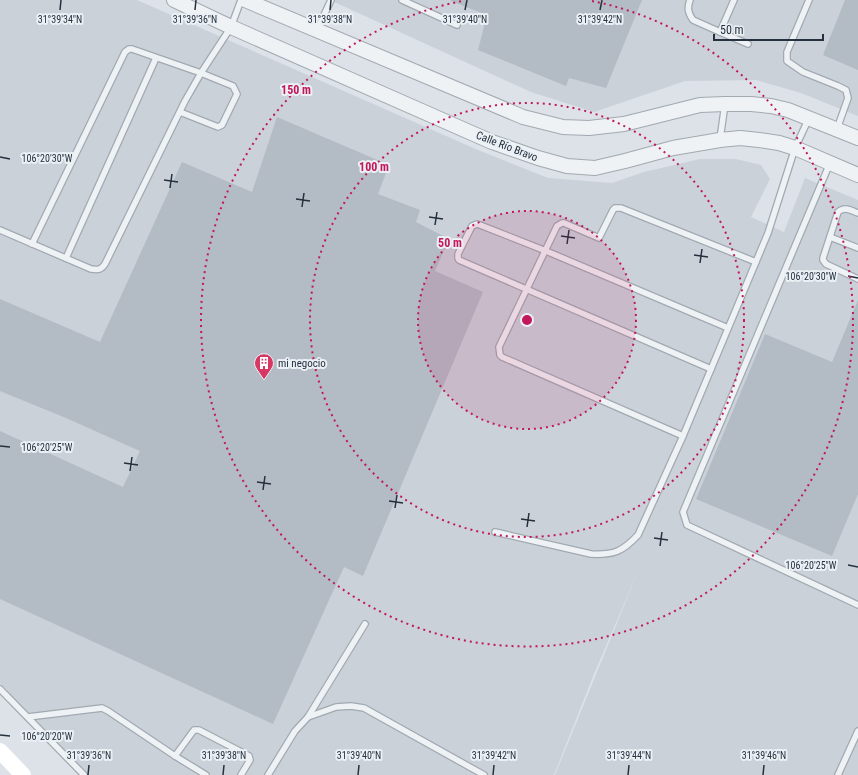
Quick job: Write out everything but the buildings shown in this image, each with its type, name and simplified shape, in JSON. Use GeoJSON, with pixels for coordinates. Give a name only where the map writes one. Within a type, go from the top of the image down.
{"type":"FeatureCollection","features":[{"type":"Feature","properties":{"kind":"main road"},"geometry":{"type":"LineString","coordinates":[[0,752],[23,775]]}},
{"type":"Feature","properties":{"kind":"street","name":"Calle Río Bravo"},"geometry":{"type":"LineString","coordinates":[[174,0],[231,27],[492,142],[538,158],[567,166],[594,168],[673,148],[740,138],[779,143],[795,148],[858,175]]}},
{"type":"Feature","properties":{"kind":"street"},"geometry":{"type":"LineString","coordinates":[[245,0],[523,117],[563,127],[589,128],[624,124],[700,105],[750,104],[771,106],[788,110],[858,138]]}},
{"type":"Feature","properties":{"kind":"lane"},"geometry":{"type":"LineString","coordinates":[[0,230],[91,269],[100,269],[105,264],[180,112],[201,73],[231,27],[241,0]]}},
{"type":"Feature","properties":{"kind":"lane"},"geometry":{"type":"LineString","coordinates":[[317,30],[331,0]]}},
{"type":"Feature","properties":{"kind":"lane"},"geometry":{"type":"LineString","coordinates":[[402,0],[457,25]]}},
{"type":"Feature","properties":{"kind":"lane"},"geometry":{"type":"LineString","coordinates":[[690,0],[688,9],[693,20],[748,44]]}},
{"type":"Feature","properties":{"kind":"lane"},"geometry":{"type":"LineString","coordinates":[[720,32],[734,0]]}},
{"type":"Feature","properties":{"kind":"lane"},"geometry":{"type":"LineString","coordinates":[[809,0],[787,52],[787,61],[803,72],[846,90],[848,98],[837,129]]}},
{"type":"Feature","properties":{"kind":"lane"},"geometry":{"type":"LineString","coordinates":[[32,244],[125,52],[132,49],[201,73],[232,86],[237,94],[222,125],[218,128],[180,112]]}},
{"type":"Feature","properties":{"kind":"lane"},"geometry":{"type":"LineString","coordinates":[[66,258],[156,58]]}},
{"type":"Feature","properties":{"kind":"lane"},"geometry":{"type":"LineString","coordinates":[[720,140],[725,104]]}},
{"type":"Feature","properties":{"kind":"lane"},"geometry":{"type":"LineString","coordinates":[[496,532],[591,554],[606,554],[620,550],[629,545],[638,535],[683,436],[768,233],[795,148],[809,118]]}},
{"type":"Feature","properties":{"kind":"lane"},"geometry":{"type":"LineString","coordinates":[[830,164],[682,512],[687,525],[858,605]]}},
{"type":"Feature","properties":{"kind":"lane"},"geometry":{"type":"LineString","coordinates":[[683,436],[502,357],[500,355],[499,348],[557,226],[560,224],[564,223],[599,238],[613,210],[620,208],[756,262]]}},
{"type":"Feature","properties":{"kind":"lane"},"geometry":{"type":"LineString","coordinates":[[858,213],[847,208],[838,212],[823,258],[824,263],[828,266],[858,279]]}},
{"type":"Feature","properties":{"kind":"lane"},"geometry":{"type":"LineString","coordinates":[[711,369],[459,260],[458,254],[472,226],[477,224],[546,251],[728,328]]}},
{"type":"Feature","properties":{"kind":"lane"},"geometry":{"type":"LineString","coordinates":[[830,237],[858,248]]}},
{"type":"Feature","properties":{"kind":"lane"},"geometry":{"type":"LineString","coordinates":[[268,775],[295,731],[308,717],[365,624]]}},
{"type":"Feature","properties":{"kind":"lane"},"geometry":{"type":"LineString","coordinates":[[0,689],[84,775]]}},
{"type":"Feature","properties":{"kind":"lane"},"geometry":{"type":"LineString","coordinates":[[308,717],[336,707],[351,706],[364,708],[484,775]]}},
{"type":"Feature","properties":{"kind":"lane"},"geometry":{"type":"LineString","coordinates":[[28,718],[102,708],[206,775]]}},
{"type":"Feature","properties":{"kind":"lane"},"geometry":{"type":"LineString","coordinates":[[175,756],[194,730],[199,730],[249,756],[250,760],[240,775]]}},
{"type":"Feature","properties":{"kind":"lane"},"geometry":{"type":"LineString","coordinates":[[838,775],[858,731]]}},
{"type":"Feature","properties":{"kind":"shaded area"},"geometry":{"type":"Polygon","coordinates":[[[0,0],[137,0],[478,150],[548,178],[612,183],[644,172],[700,159],[736,159],[761,165],[770,179],[751,217],[784,232],[805,178],[858,200],[858,775],[555,775],[639,569],[594,674],[554,775],[83,775],[0,683],[0,0]]]}},
{"type":"Feature","properties":{"kind":"shaded area"},"geometry":{"type":"Polygon","coordinates":[[[330,0],[858,0],[858,116],[801,93],[756,80],[685,81],[594,112],[531,92],[330,0]]]}},
{"type":"Feature","properties":{"kind":"place","name":"mi negocio"},"geometry":{"type":"Point","coordinates":[264,380]}}]}
